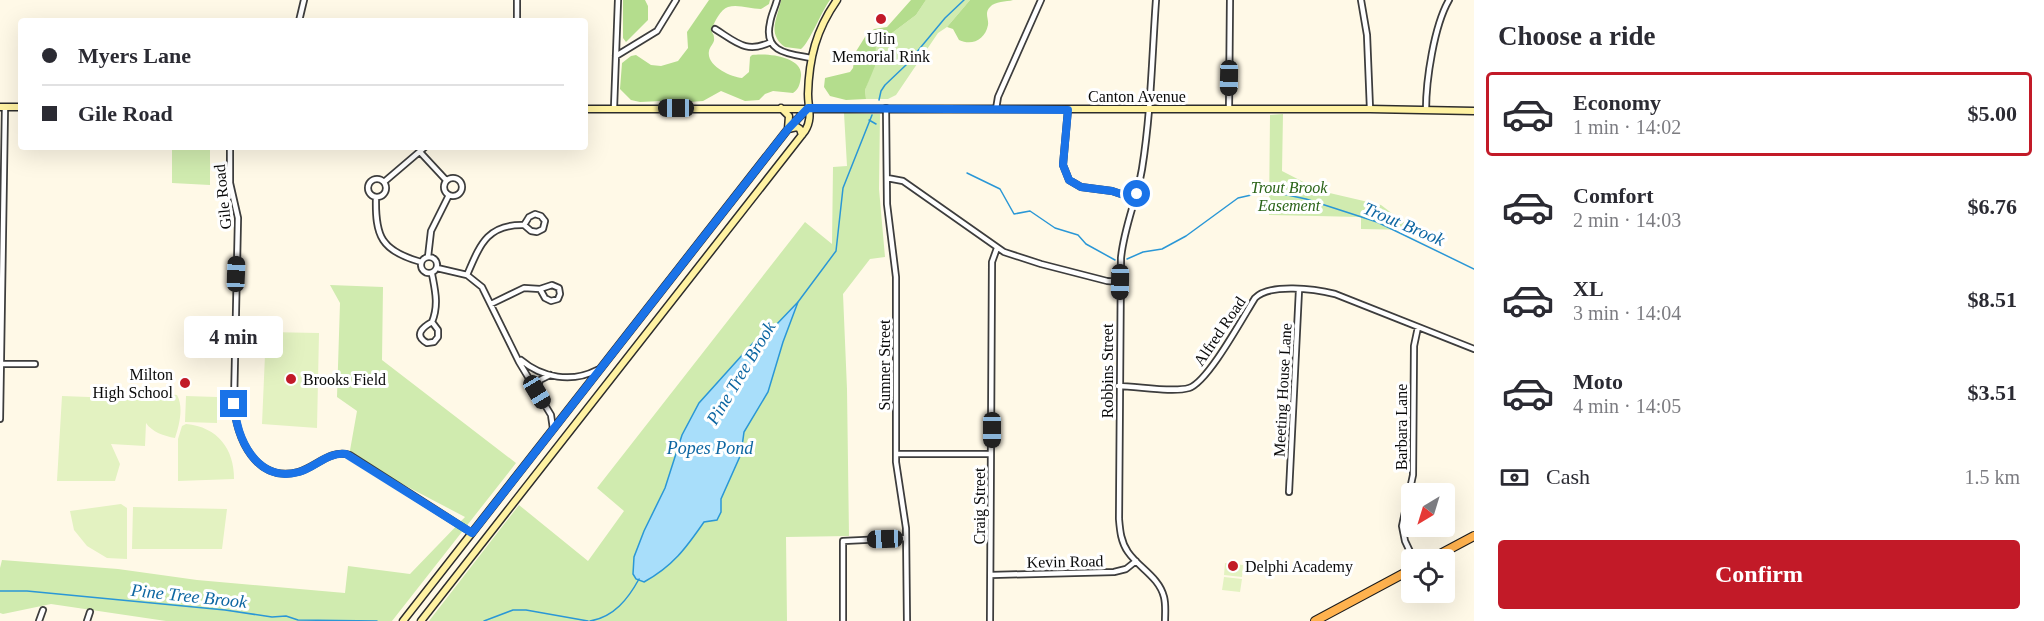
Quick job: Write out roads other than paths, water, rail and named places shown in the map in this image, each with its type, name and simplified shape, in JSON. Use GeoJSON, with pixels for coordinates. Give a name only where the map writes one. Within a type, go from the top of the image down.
{"type":"FeatureCollection","features":[{"type":"Feature","properties":{"kind":"highway"},"geometry":{"type":"LineString","coordinates":[[1450,549],[1474,536]]}},
{"type":"Feature","properties":{"kind":"highway"},"geometry":{"type":"LineString","coordinates":[[1315,621],[1401,575]]}},
{"type":"Feature","properties":{"kind":"main road"},"geometry":{"type":"LineString","coordinates":[[421,621],[802,135],[810,118],[808,108],[811,58],[820,27],[837,0]]}},
{"type":"Feature","properties":{"kind":"main road"},"geometry":{"type":"LineString","coordinates":[[781,108],[789,116],[788,129]]}},
{"type":"Feature","properties":{"kind":"main road"},"geometry":{"type":"LineString","coordinates":[[403,621],[788,129],[808,108]]}},
{"type":"Feature","properties":{"kind":"main road","name":"Canton Avenue"},"geometry":{"type":"LineString","coordinates":[[588,109],[1068,110],[1149,108],[1474,111]]}},
{"type":"Feature","properties":{"kind":"main road"},"geometry":{"type":"LineString","coordinates":[[788,129],[797,127],[802,135]]}},
{"type":"Feature","properties":{"kind":"main road"},"geometry":{"type":"LineString","coordinates":[[629,331],[640,340]]}},
{"type":"Feature","properties":{"kind":"street"},"geometry":{"type":"LineString","coordinates":[[300,18],[304,0]]}},
{"type":"Feature","properties":{"kind":"street"},"geometry":{"type":"LineString","coordinates":[[517,0],[517,18]]}},
{"type":"Feature","properties":{"kind":"street"},"geometry":{"type":"LineString","coordinates":[[614,108],[618,0]]}},
{"type":"Feature","properties":{"kind":"street"},"geometry":{"type":"LineString","coordinates":[[616,56],[657,31],[676,0]]}},
{"type":"Feature","properties":{"kind":"street"},"geometry":{"type":"LineString","coordinates":[[777,0],[769,24],[771,42],[784,53],[811,58]]}},
{"type":"Feature","properties":{"kind":"street"},"geometry":{"type":"LineString","coordinates":[[996,109],[998,97],[1041,0]]}},
{"type":"Feature","properties":{"kind":"street","name":"Robbins Street"},"geometry":{"type":"LineString","coordinates":[[1156,0],[1144,153],[1136,199],[1122,244],[1118,386],[1120,530],[1127,550],[1153,577],[1161,590],[1165,605],[1165,621]]}},
{"type":"Feature","properties":{"kind":"street"},"geometry":{"type":"LineString","coordinates":[[1229,109],[1230,0]]}},
{"type":"Feature","properties":{"kind":"street"},"geometry":{"type":"LineString","coordinates":[[1361,0],[1367,35],[1370,109]]}},
{"type":"Feature","properties":{"kind":"street"},"geometry":{"type":"LineString","coordinates":[[1426,110],[1433,52],[1440,22],[1449,0]]}},
{"type":"Feature","properties":{"kind":"street"},"geometry":{"type":"LineString","coordinates":[[715,29],[747,48],[759,48],[771,42]]}},
{"type":"Feature","properties":{"kind":"street"},"geometry":{"type":"LineString","coordinates":[[0,419],[3,107]]}},
{"type":"Feature","properties":{"kind":"street","name":"Sumner Street"},"geometry":{"type":"LineString","coordinates":[[886,108],[888,212],[896,277],[896,454],[906,538],[907,621]]}},
{"type":"Feature","properties":{"kind":"street"},"geometry":{"type":"LineString","coordinates":[[1068,110],[1063,165],[1069,180],[1081,187],[1112,191],[1136,199]]}},
{"type":"Feature","properties":{"kind":"street","name":"Gile Road"},"geometry":{"type":"LineString","coordinates":[[230,150],[230,183],[238,218],[234,404],[238,428],[248,451],[262,466],[288,474],[306,470],[330,455],[346,454],[472,533]]}},
{"type":"Feature","properties":{"kind":"street"},"geometry":{"type":"LineString","coordinates":[[384,182],[420,152],[446,180]]}},
{"type":"Feature","properties":{"kind":"street"},"geometry":{"type":"LineString","coordinates":[[887,177],[906,183],[1007,254],[1107,281],[1120,282]]}},
{"type":"Feature","properties":{"kind":"street"},"geometry":{"type":"LineString","coordinates":[[376,178],[384,182],[387,188],[386,192],[376,197],[369,192],[369,183],[376,178]]}},
{"type":"Feature","properties":{"kind":"street"},"geometry":{"type":"LineString","coordinates":[[446,180],[456,178],[462,185],[459,194],[449,195]]}},
{"type":"Feature","properties":{"kind":"street"},"geometry":{"type":"LineString","coordinates":[[446,180],[444,189],[449,195]]}},
{"type":"Feature","properties":{"kind":"street"},"geometry":{"type":"LineString","coordinates":[[428,257],[432,228],[449,195]]}},
{"type":"Feature","properties":{"kind":"street"},"geometry":{"type":"LineString","coordinates":[[376,197],[376,224],[382,239],[395,253],[421,262]]}},
{"type":"Feature","properties":{"kind":"street"},"geometry":{"type":"LineString","coordinates":[[467,275],[486,238],[501,228],[524,225],[532,231],[539,232],[544,227],[545,221],[541,216],[535,214],[529,217],[524,225]]}},
{"type":"Feature","properties":{"kind":"street","name":"Craig Street"},"geometry":{"type":"LineString","coordinates":[[990,621],[992,262],[997,248]]}},
{"type":"Feature","properties":{"kind":"street"},"geometry":{"type":"LineString","coordinates":[[421,262],[423,258],[428,257],[434,260],[437,268]]}},
{"type":"Feature","properties":{"kind":"street"},"geometry":{"type":"LineString","coordinates":[[421,262],[423,270],[432,274]]}},
{"type":"Feature","properties":{"kind":"street"},"geometry":{"type":"LineString","coordinates":[[437,268],[467,275],[480,284],[516,357],[551,415],[553,429]]}},
{"type":"Feature","properties":{"kind":"street"},"geometry":{"type":"LineString","coordinates":[[432,322],[438,332],[438,337],[434,342],[427,343],[421,338],[420,332],[432,322],[437,302],[432,274],[437,268]]}},
{"type":"Feature","properties":{"kind":"street"},"geometry":{"type":"LineString","coordinates":[[491,304],[524,288],[540,289],[549,285],[555,285],[559,289],[560,296],[550,301],[545,298],[540,289]]}},
{"type":"Feature","properties":{"kind":"street","name":"Alfred Road"},"geometry":{"type":"LineString","coordinates":[[1118,386],[1180,389],[1192,387],[1214,363],[1260,294],[1273,289],[1323,291],[1341,296],[1474,349]]}},
{"type":"Feature","properties":{"kind":"street","name":"Meeting House Lane"},"geometry":{"type":"LineString","coordinates":[[1289,492],[1299,290]]}},
{"type":"Feature","properties":{"kind":"street","name":"Barbara Lane"},"geometry":{"type":"LineString","coordinates":[[1409,549],[1402,526],[1413,475],[1414,346],[1418,327]]}},
{"type":"Feature","properties":{"kind":"street"},"geometry":{"type":"LineString","coordinates":[[516,357],[527,366],[550,375],[578,377],[599,369]]}},
{"type":"Feature","properties":{"kind":"street"},"geometry":{"type":"LineString","coordinates":[[1,364],[35,364]]}},
{"type":"Feature","properties":{"kind":"street"},"geometry":{"type":"LineString","coordinates":[[537,392],[539,382],[550,375]]}},
{"type":"Feature","properties":{"kind":"street"},"geometry":{"type":"LineString","coordinates":[[896,454],[992,454]]}},
{"type":"Feature","properties":{"kind":"street"},"geometry":{"type":"LineString","coordinates":[[843,621],[843,541],[906,538]]}},
{"type":"Feature","properties":{"kind":"street","name":"Kevin Road"},"geometry":{"type":"LineString","coordinates":[[991,575],[1114,572],[1126,569],[1136,561]]}},
{"type":"Feature","properties":{"kind":"street"},"geometry":{"type":"LineString","coordinates":[[39,621],[43,610]]}},
{"type":"Feature","properties":{"kind":"street"},"geometry":{"type":"LineString","coordinates":[[87,621],[90,612]]}},
{"type":"Feature","properties":{"kind":"water","name":"Popes Pond"},"geometry":{"type":"Polygon","coordinates":[[[798,302],[768,392],[744,432],[741,454],[721,499],[721,512],[717,520],[704,522],[685,548],[663,570],[644,582],[636,579],[633,574],[634,557],[665,488],[682,435],[699,403],[753,343],[775,326],[798,302]]]}},
{"type":"Feature","properties":{"kind":"waterway","name":"Pine Tree Brook"},"geometry":{"type":"LineString","coordinates":[[879,100],[885,85],[964,0]]}},
{"type":"Feature","properties":{"kind":"waterway","name":"Pine Tree Brook"},"geometry":{"type":"LineString","coordinates":[[798,302],[836,251],[843,188],[872,115]]}},
{"type":"Feature","properties":{"kind":"waterway","name":"Pine Tree Brook"},"geometry":{"type":"LineString","coordinates":[[869,120],[876,124]]}},
{"type":"Feature","properties":{"kind":"waterway","name":"Trout Brook"},"geometry":{"type":"LineString","coordinates":[[967,173],[1000,189],[1014,214],[1030,211],[1055,228],[1078,235],[1086,244],[1115,260]]}},
{"type":"Feature","properties":{"kind":"waterway","name":"Trout Brook"},"geometry":{"type":"LineString","coordinates":[[1127,259],[1143,252],[1162,249],[1186,236],[1238,198],[1269,191],[1306,199],[1377,222],[1474,269]]}},
{"type":"Feature","properties":{"kind":"waterway","name":"Pine Tree Brook"},"geometry":{"type":"LineString","coordinates":[[590,621],[606,616],[619,606],[639,579]]}},
{"type":"Feature","properties":{"kind":"waterway","name":"Pine Tree Brook"},"geometry":{"type":"LineString","coordinates":[[0,591],[27,591],[225,610],[272,617],[286,616],[298,620],[377,621]]}},
{"type":"Feature","properties":{"kind":"waterway","name":"Pine Tree Brook"},"geometry":{"type":"LineString","coordinates":[[484,621],[513,610],[526,610],[588,621]]}},
{"type":"Feature","properties":{"kind":"place","name":"Ulin Memorial Rink"},"geometry":{"type":"Point","coordinates":[881,19]}},
{"type":"Feature","properties":{"kind":"place","name":"Brooks Field"},"geometry":{"type":"Point","coordinates":[291,379]}},
{"type":"Feature","properties":{"kind":"place","name":"Milton High School"},"geometry":{"type":"Point","coordinates":[185,383]}},
{"type":"Feature","properties":{"kind":"place","name":"Delphi Academy"},"geometry":{"type":"Point","coordinates":[1233,566]}},
{"type":"Feature","properties":{"kind":"park label","name":"Trout Brook Easement"},"geometry":{"type":"Point","coordinates":[1289,196]}}]}
